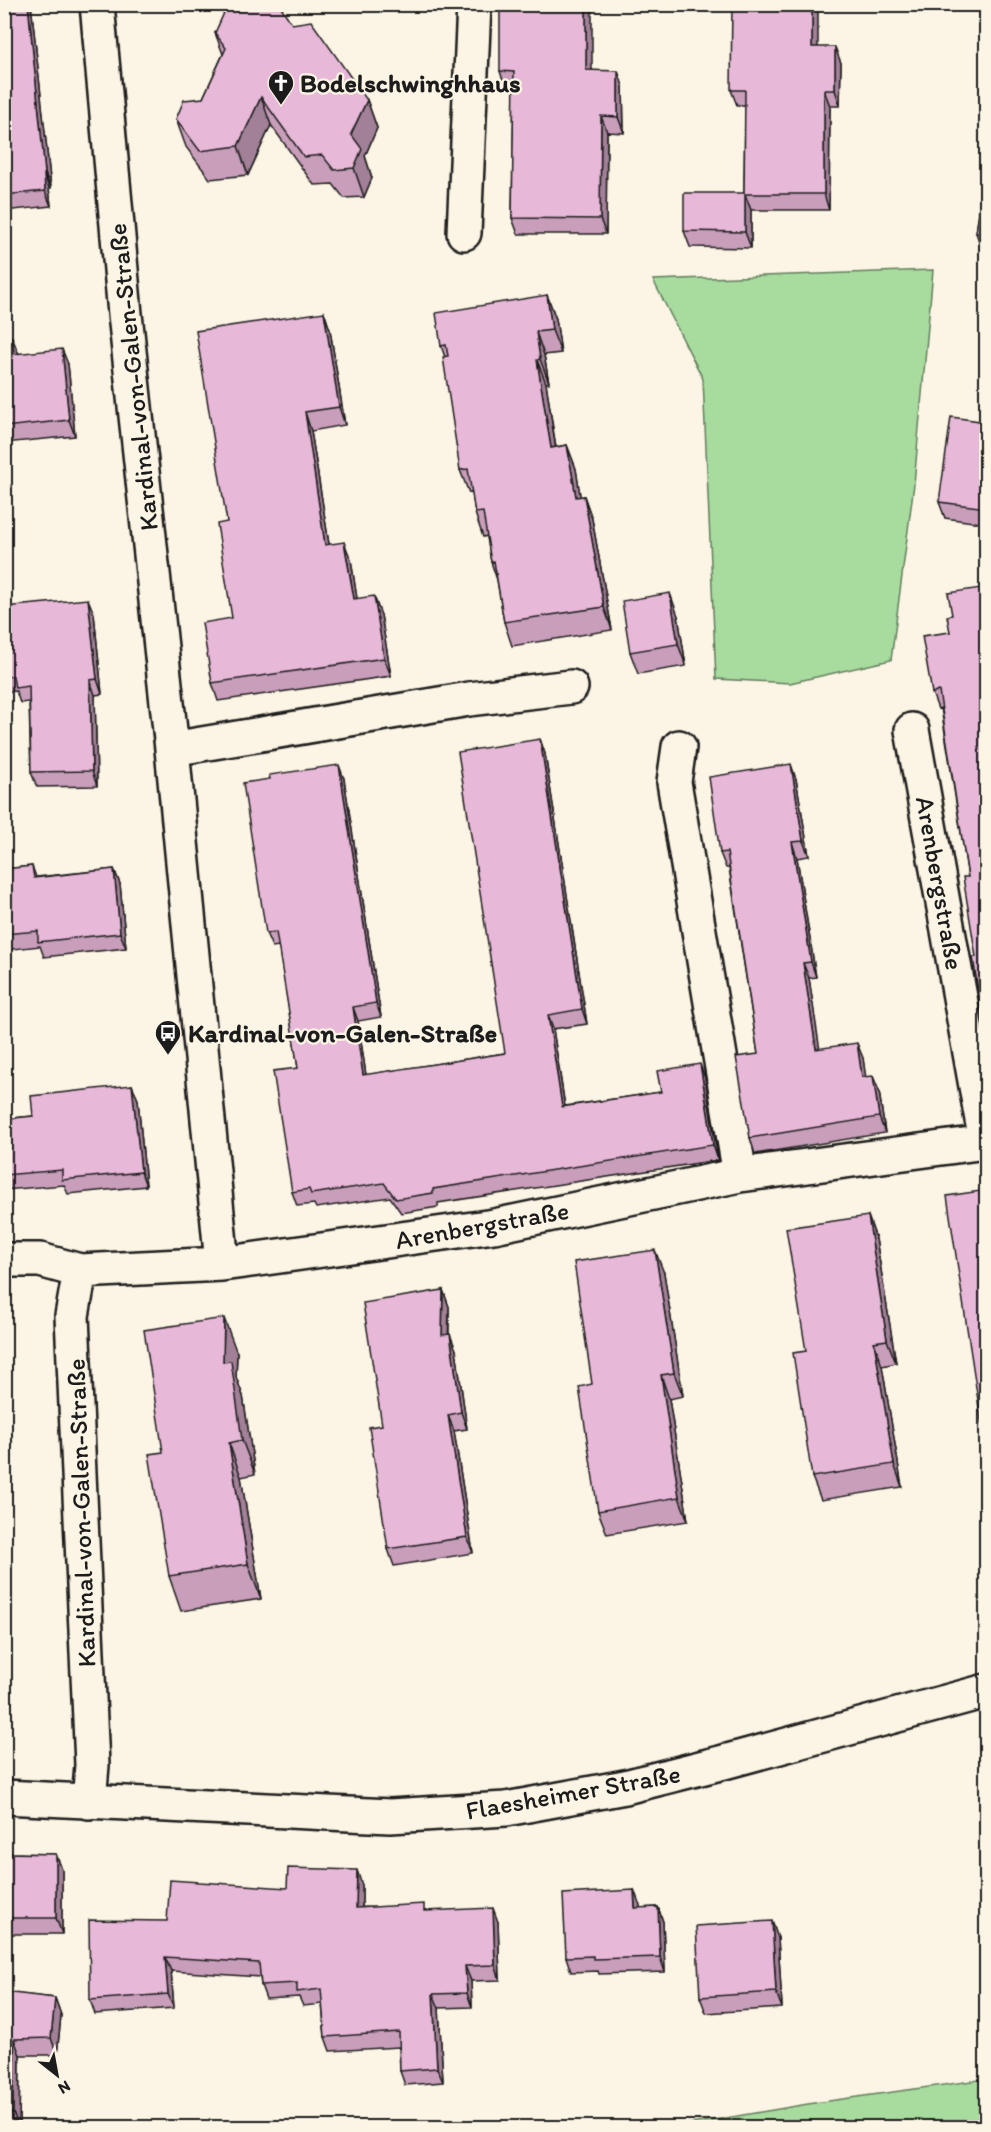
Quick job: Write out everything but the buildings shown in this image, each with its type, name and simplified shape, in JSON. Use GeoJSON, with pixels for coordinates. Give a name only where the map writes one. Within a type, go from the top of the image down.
{"type":"FeatureCollection","features":[{"type":"Feature","properties":{"kind":"street","name":"Kardinal-von-Galen-Straße"},"geometry":{"type":"LineString","coordinates":[[97,4],[125,314],[172,749],[222,1264]]}},
{"type":"Feature","properties":{"kind":"street"},"geometry":{"type":"LineString","coordinates":[[464,233],[474,4]]}},
{"type":"Feature","properties":{"kind":"street"},"geometry":{"type":"LineString","coordinates":[[172,749],[469,699],[571,687]]}},
{"type":"Feature","properties":{"kind":"street","name":"Arenbergstraße"},"geometry":{"type":"LineString","coordinates":[[222,1264],[494,1226],[740,1175],[986,1142],[912,730]]}},
{"type":"Feature","properties":{"kind":"street"},"geometry":{"type":"LineString","coordinates":[[679,747],[674,783],[740,1175]]}},
{"type":"Feature","properties":{"kind":"street"},"geometry":{"type":"LineString","coordinates":[[4,1260],[40,1260],[80,1271],[222,1264]]}},
{"type":"Feature","properties":{"kind":"street","name":"Kardinal-von-Galen-Straße"},"geometry":{"type":"LineString","coordinates":[[80,1271],[72,1316],[92,1765],[89,1802]]}},
{"type":"Feature","properties":{"kind":"street","name":"Flaesheimer Straße"},"geometry":{"type":"LineString","coordinates":[[4,1797],[390,1816],[506,1809],[625,1786],[713,1765],[987,1691]]}},
{"type":"Feature","properties":{"kind":"green space"},"geometry":{"type":"Polygon","coordinates":[[[933,270],[914,484],[891,660],[790,683],[716,679],[703,379],[653,280],[933,270]]]}},
{"type":"Feature","properties":{"kind":"green space"},"geometry":{"type":"Polygon","coordinates":[[[986,2079],[986,2127],[673,2127],[814,2103],[986,2079]]]}},
{"type":"Feature","properties":{"kind":"place","name":"Bodelschwinghhaus"},"geometry":{"type":"Point","coordinates":[281,106]}},
{"type":"Feature","properties":{"kind":"place","name":"Kardinal-von-Galen-Straße"},"geometry":{"type":"Point","coordinates":[168,1056]}}]}
